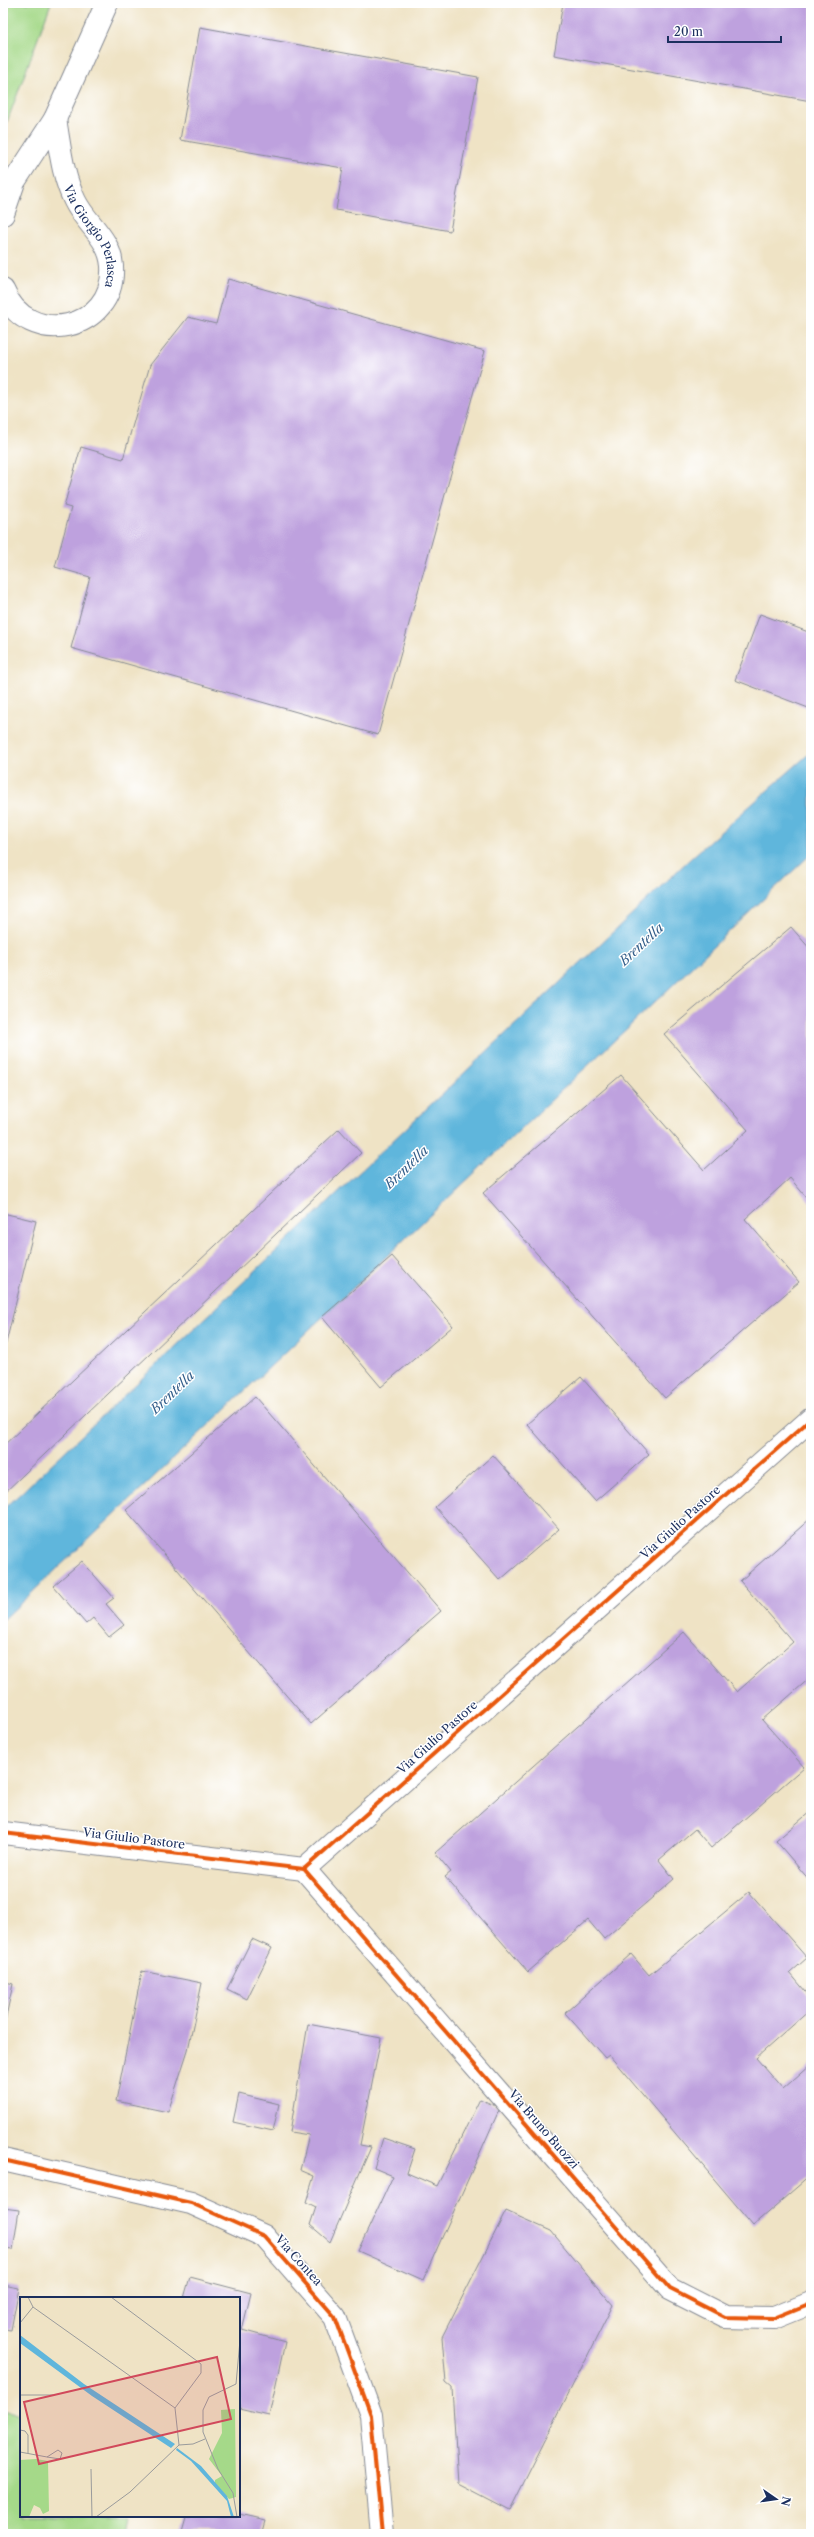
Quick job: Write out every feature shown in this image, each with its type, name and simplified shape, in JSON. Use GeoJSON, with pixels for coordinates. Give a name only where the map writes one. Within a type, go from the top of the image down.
{"type":"FeatureCollection","features":[{"type":"Feature","properties":{"kind":"street"},"geometry":{"type":"LineString","coordinates":[[3,214],[14,182],[55,119],[108,3]]}},
{"type":"Feature","properties":{"kind":"street","name":"Via Giorgio Perlasca"},"geometry":{"type":"LineString","coordinates":[[3,290],[6,299],[17,312],[30,321],[46,326],[62,327],[78,322],[93,313],[104,300],[111,284],[112,266],[108,249],[93,224],[76,203],[65,180],[55,119]]}},
{"type":"Feature","properties":{"kind":"street","name":"Via Giulio Pastore"},"geometry":{"type":"LineString","coordinates":[[3,1833],[304,1869],[811,1419]]}},
{"type":"Feature","properties":{"kind":"street","name":"Via Bruno Buozzi"},"geometry":{"type":"LineString","coordinates":[[304,1869],[670,2289],[725,2317],[774,2318],[811,2303]]}},
{"type":"Feature","properties":{"kind":"street","name":"Via Contea"},"geometry":{"type":"LineString","coordinates":[[3,2160],[191,2203],[264,2236],[336,2317],[371,2415],[382,2534]]}},
{"type":"Feature","properties":{"kind":"green space"},"geometry":{"type":"Polygon","coordinates":[[[3,3],[51,3],[7,122],[3,121],[3,3]]]}},
{"type":"Feature","properties":{"kind":"green space"},"geometry":{"type":"Polygon","coordinates":[[[3,2411],[20,2415],[20,2517],[129,2517],[126,2534],[3,2534],[3,2411]]]}},
{"type":"Feature","properties":{"kind":"water","name":"Brentella"},"geometry":{"type":"Polygon","coordinates":[[[811,752],[811,854],[3,1620],[3,1510],[691,858],[811,752]]]}},
{"type":"Feature","properties":{"kind":"building"},"geometry":{"type":"Polygon","coordinates":[[[563,3],[811,3],[811,101],[554,55],[563,3]]]}},
{"type":"Feature","properties":{"kind":"building"},"geometry":{"type":"Polygon","coordinates":[[[200,27],[478,77],[450,231],[336,210],[343,168],[180,140],[200,27]]]}},
{"type":"Feature","properties":{"kind":"building"},"geometry":{"type":"Polygon","coordinates":[[[228,279],[485,351],[378,735],[71,648],[90,577],[55,567],[71,508],[64,506],[81,447],[123,459],[150,365],[188,317],[216,324],[228,279]]]}},
{"type":"Feature","properties":{"kind":"building"},"geometry":{"type":"Polygon","coordinates":[[[760,614],[811,633],[811,709],[735,680],[760,614]]]}},
{"type":"Feature","properties":{"kind":"building"},"geometry":{"type":"Polygon","coordinates":[[[791,927],[811,950],[811,1203],[790,1178],[745,1219],[799,1282],[665,1398],[483,1193],[621,1075],[704,1170],[748,1130],[664,1034],[791,927]]]}},
{"type":"Feature","properties":{"kind":"building"},"geometry":{"type":"Polygon","coordinates":[[[339,1129],[361,1153],[3,1494],[3,1446],[339,1129]]]}},
{"type":"Feature","properties":{"kind":"building"},"geometry":{"type":"Polygon","coordinates":[[[3,1213],[36,1221],[4,1351],[3,1351],[3,1213]]]}},
{"type":"Feature","properties":{"kind":"building"},"geometry":{"type":"Polygon","coordinates":[[[392,1256],[453,1326],[381,1387],[322,1317],[392,1256]]]}},
{"type":"Feature","properties":{"kind":"building"},"geometry":{"type":"Polygon","coordinates":[[[581,1377],[649,1454],[595,1501],[527,1424],[581,1377]]]}},
{"type":"Feature","properties":{"kind":"building"},"geometry":{"type":"Polygon","coordinates":[[[255,1397],[441,1611],[311,1724],[126,1510],[255,1397]]]}},
{"type":"Feature","properties":{"kind":"building"},"geometry":{"type":"Polygon","coordinates":[[[493,1455],[559,1529],[500,1580],[435,1507],[493,1455]]]}},
{"type":"Feature","properties":{"kind":"building"},"geometry":{"type":"Polygon","coordinates":[[[811,1518],[811,1677],[762,1720],[804,1767],[711,1848],[695,1829],[659,1860],[674,1879],[604,1939],[588,1920],[528,1972],[445,1877],[451,1872],[435,1853],[684,1632],[737,1692],[793,1642],[740,1581],[811,1518]]]}},
{"type":"Feature","properties":{"kind":"building"},"geometry":{"type":"Polygon","coordinates":[[[82,1561],[114,1598],[106,1604],[124,1625],[109,1637],[93,1618],[86,1624],[53,1586],[82,1561]]]}},
{"type":"Feature","properties":{"kind":"building"},"geometry":{"type":"Polygon","coordinates":[[[811,1811],[811,1882],[776,1841],[811,1811]]]}},
{"type":"Feature","properties":{"kind":"building"},"geometry":{"type":"Polygon","coordinates":[[[749,1892],[807,1958],[790,1973],[811,1998],[811,2009],[756,2058],[783,2089],[811,2064],[811,2175],[753,2225],[609,2055],[605,2058],[565,2013],[631,1954],[649,1975],[749,1892]]]}},
{"type":"Feature","properties":{"kind":"building"},"geometry":{"type":"Polygon","coordinates":[[[252,1939],[272,1948],[247,1999],[227,1989],[252,1939]]]}},
{"type":"Feature","properties":{"kind":"building"},"geometry":{"type":"Polygon","coordinates":[[[142,1971],[202,1983],[188,2050],[168,2112],[116,2101],[142,1971]]]}},
{"type":"Feature","properties":{"kind":"building"},"geometry":{"type":"Polygon","coordinates":[[[3,1981],[13,1984],[4,2026],[3,2026],[3,1981]]]}},
{"type":"Feature","properties":{"kind":"building"},"geometry":{"type":"Polygon","coordinates":[[[308,2024],[381,2038],[360,2145],[371,2147],[330,2242],[310,2225],[316,2207],[306,2202],[314,2176],[300,2170],[309,2135],[290,2132],[308,2024]]]}},
{"type":"Feature","properties":{"kind":"building"},"geometry":{"type":"Polygon","coordinates":[[[239,2094],[279,2104],[273,2131],[233,2122],[239,2094]]]}},
{"type":"Feature","properties":{"kind":"building"},"geometry":{"type":"Polygon","coordinates":[[[480,2099],[500,2108],[423,2280],[358,2251],[393,2176],[374,2168],[383,2138],[415,2149],[407,2173],[437,2186],[480,2099]]]}},
{"type":"Feature","properties":{"kind":"building"},"geometry":{"type":"Polygon","coordinates":[[[3,2208],[19,2210],[13,2250],[3,2249],[3,2208]]]}},
{"type":"Feature","properties":{"kind":"building"},"geometry":{"type":"Polygon","coordinates":[[[506,2211],[551,2231],[613,2305],[510,2510],[458,2483],[452,2388],[446,2383],[442,2337],[506,2211]]]}},
{"type":"Feature","properties":{"kind":"building"},"geometry":{"type":"Polygon","coordinates":[[[190,2277],[251,2293],[242,2330],[285,2342],[269,2416],[240,2409],[240,2297],[184,2297],[190,2277]]]}},
{"type":"Feature","properties":{"kind":"building"},"geometry":{"type":"Polygon","coordinates":[[[3,2285],[19,2288],[11,2330],[3,2329],[3,2285]]]}},
{"type":"Feature","properties":{"kind":"building"},"geometry":{"type":"Polygon","coordinates":[[[240,2514],[265,2520],[261,2534],[180,2534],[185,2517],[240,2517],[240,2514]]]}},
{"type":"Feature","properties":{"kind":"cycle path"},"geometry":{"type":"LineString","coordinates":[[3,1833],[304,1869],[811,1419]]}},
{"type":"Feature","properties":{"kind":"cycle path"},"geometry":{"type":"LineString","coordinates":[[304,1869],[670,2289],[725,2317],[774,2318],[811,2303]]}},
{"type":"Feature","properties":{"kind":"cycle path"},"geometry":{"type":"LineString","coordinates":[[3,2160],[191,2203],[264,2236],[335,2317],[371,2415],[382,2534]]}}]}
